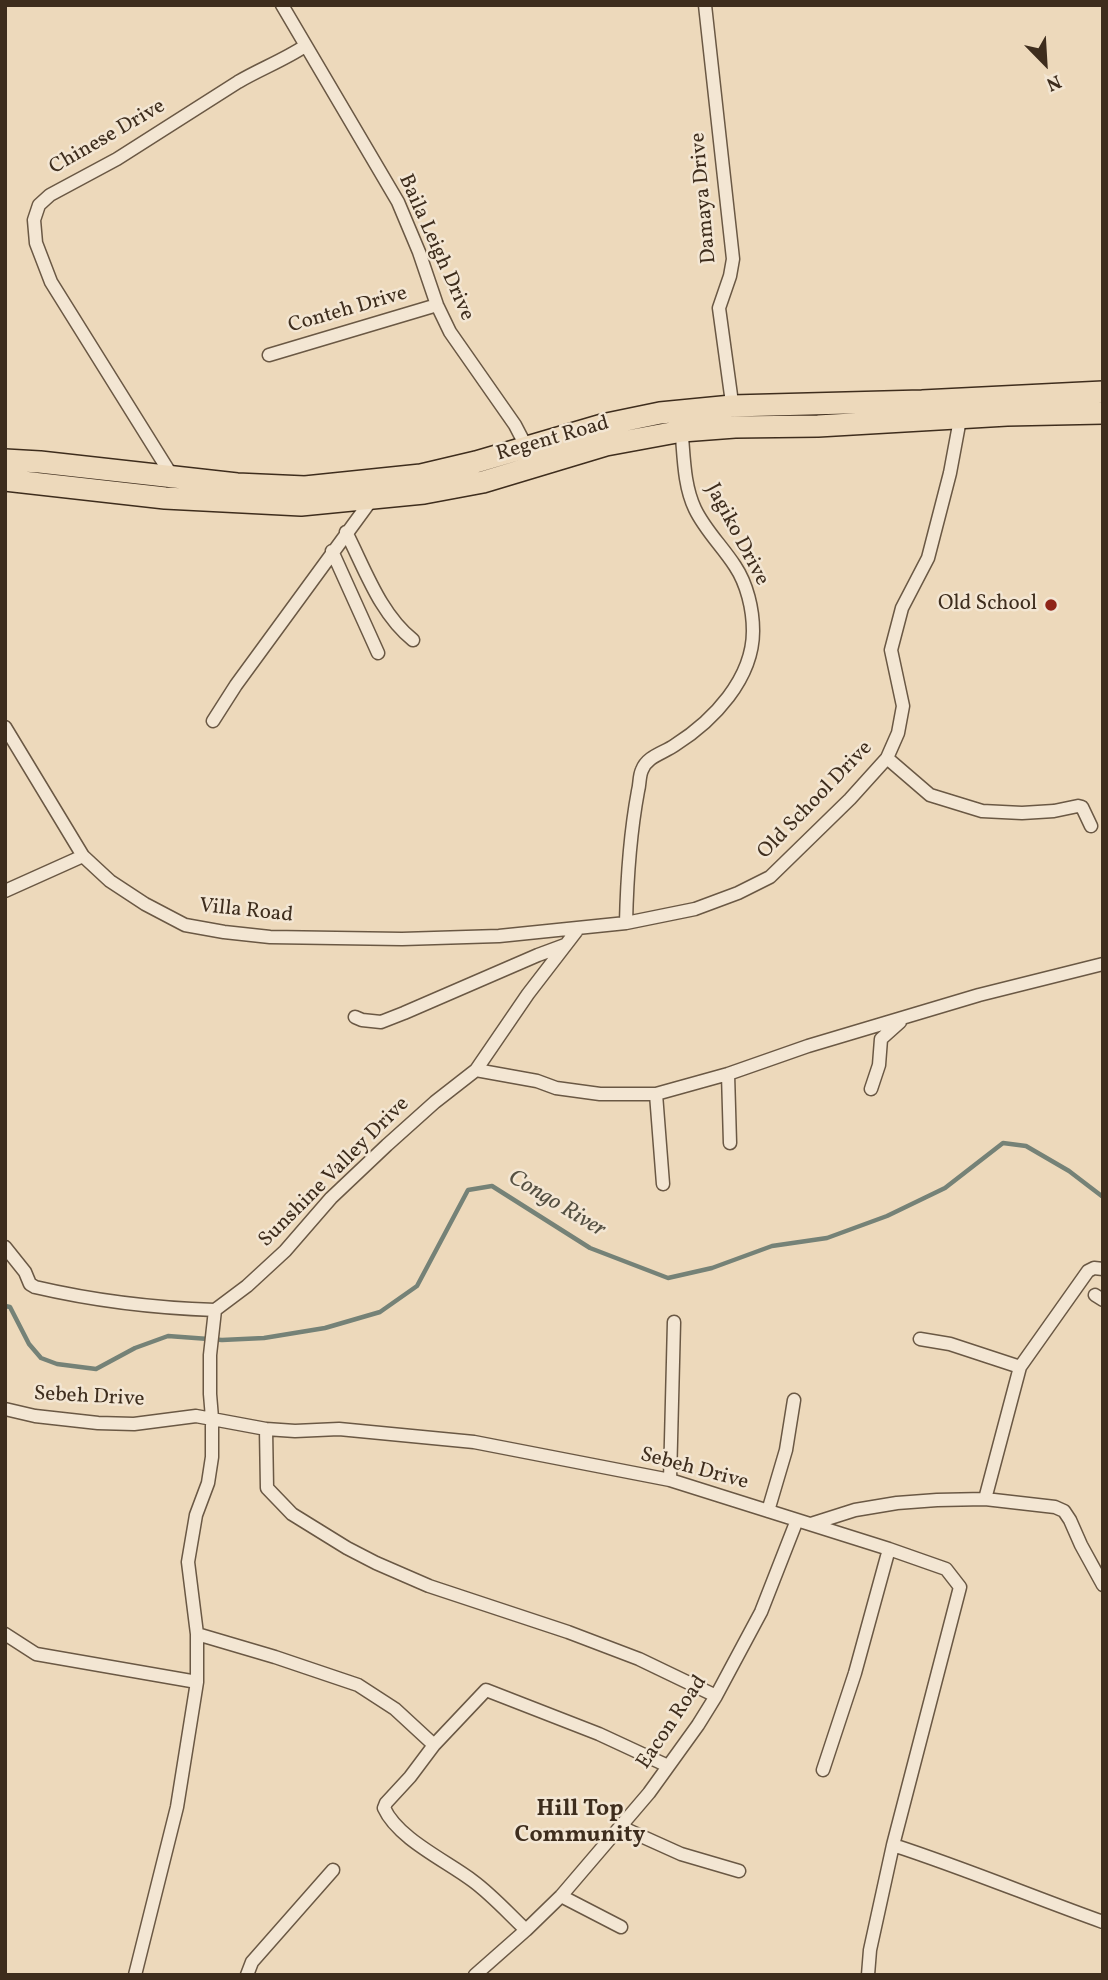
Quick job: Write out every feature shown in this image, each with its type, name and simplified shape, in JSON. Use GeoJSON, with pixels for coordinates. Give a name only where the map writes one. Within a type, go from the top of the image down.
{"type":"FeatureCollection","features":[{"type":"Feature","properties":{"kind":"main road","name":"Regent Road"},"geometry":{"type":"LineString","coordinates":[[5,460],[40,461],[237,484],[305,488],[421,475],[603,425],[734,416],[818,426],[1103,392]]}},
{"type":"Feature","properties":{"kind":"main road","name":"Regent Road"},"geometry":{"type":"LineString","coordinates":[[961,409],[1103,413]]}},
{"type":"Feature","properties":{"kind":"main road","name":"Regent Road"},"geometry":{"type":"LineString","coordinates":[[5,480],[165,498],[301,505],[372,499],[483,482],[681,421]]}},
{"type":"Feature","properties":{"kind":"street","name":"Baila Leigh Drive"},"geometry":{"type":"LineString","coordinates":[[282,5],[398,202],[450,332],[501,404],[527,447],[535,467]]}},
{"type":"Feature","properties":{"kind":"street","name":"Damaya Drive"},"geometry":{"type":"LineString","coordinates":[[705,5],[733,259],[719,308],[734,416]]}},
{"type":"Feature","properties":{"kind":"street","name":"Chinese Drive"},"geometry":{"type":"LineString","coordinates":[[172,475],[51,282],[36,243],[34,220],[39,205],[50,195],[117,159],[258,70],[305,46]]}},
{"type":"Feature","properties":{"kind":"street","name":"Conteh Drive"},"geometry":{"type":"LineString","coordinates":[[269,355],[437,305]]}},
{"type":"Feature","properties":{"kind":"street","name":"Old School Drive"},"geometry":{"type":"LineString","coordinates":[[578,929],[626,923],[695,909],[738,893],[770,877],[850,799],[887,758],[898,733],[903,706],[891,650],[902,608],[928,558],[950,473],[961,409]]}},
{"type":"Feature","properties":{"kind":"street","name":"Jagiko Drive"},"geometry":{"type":"LineString","coordinates":[[626,923],[632,819],[642,770],[649,759],[674,746],[699,728],[730,694],[747,666],[753,633],[749,598],[737,568],[705,527],[694,507],[688,486],[681,421]]}},
{"type":"Feature","properties":{"kind":"street"},"geometry":{"type":"LineString","coordinates":[[165,498],[172,475]]}},
{"type":"Feature","properties":{"kind":"street"},"geometry":{"type":"LineString","coordinates":[[213,722],[236,685],[372,499]]}},
{"type":"Feature","properties":{"kind":"street"},"geometry":{"type":"LineString","coordinates":[[346,532],[377,594],[399,629],[414,640]]}},
{"type":"Feature","properties":{"kind":"street"},"geometry":{"type":"LineString","coordinates":[[332,551],[378,653]]}},
{"type":"Feature","properties":{"kind":"street","name":"Villa Road"},"geometry":{"type":"LineString","coordinates":[[5,727],[83,856],[110,881],[145,904],[185,925],[271,937],[402,939],[499,936],[578,929]]}},
{"type":"Feature","properties":{"kind":"street"},"geometry":{"type":"LineString","coordinates":[[887,758],[930,795],[982,811],[1022,813],[1078,806],[1082,807],[1091,826]]}},
{"type":"Feature","properties":{"kind":"street"},"geometry":{"type":"LineString","coordinates":[[5,891],[83,856]]}},
{"type":"Feature","properties":{"kind":"street","name":"Sunshine Valley Drive"},"geometry":{"type":"LineString","coordinates":[[215,1310],[247,1286],[285,1251],[331,1198],[387,1145],[476,1070],[528,993],[578,929]]}},
{"type":"Feature","properties":{"kind":"street"},"geometry":{"type":"LineString","coordinates":[[355,1017],[381,1022],[565,945]]}},
{"type":"Feature","properties":{"kind":"street"},"geometry":{"type":"LineString","coordinates":[[476,1070],[537,1081],[556,1088],[600,1094],[656,1094],[979,995],[1103,964]]}},
{"type":"Feature","properties":{"kind":"street"},"geometry":{"type":"LineString","coordinates":[[871,1089],[879,1065],[881,1039],[906,1018]]}},
{"type":"Feature","properties":{"kind":"street"},"geometry":{"type":"LineString","coordinates":[[728,1074],[730,1143]]}},
{"type":"Feature","properties":{"kind":"street"},"geometry":{"type":"LineString","coordinates":[[656,1094],[663,1184]]}},
{"type":"Feature","properties":{"kind":"street"},"geometry":{"type":"LineString","coordinates":[[5,1247],[20,1265],[30,1284],[35,1287],[114,1303],[215,1310],[210,1355],[212,1457],[208,1483],[196,1515],[188,1562],[197,1634],[197,1682],[177,1807],[135,1975]]}},
{"type":"Feature","properties":{"kind":"street"},"geometry":{"type":"LineString","coordinates":[[985,1499],[1020,1367],[1088,1271],[1094,1268],[1103,1269]]}},
{"type":"Feature","properties":{"kind":"street"},"geometry":{"type":"LineString","coordinates":[[670,1480],[674,1322]]}},
{"type":"Feature","properties":{"kind":"street"},"geometry":{"type":"LineString","coordinates":[[920,1339],[950,1344],[1020,1367]]}},
{"type":"Feature","properties":{"kind":"street"},"geometry":{"type":"LineString","coordinates":[[768,1511],[786,1450],[794,1400]]}},
{"type":"Feature","properties":{"kind":"street","name":"Sebeh Drive"},"geometry":{"type":"LineString","coordinates":[[5,1409],[35,1416],[134,1424],[196,1416],[295,1432],[339,1429],[474,1441],[670,1480],[946,1569],[960,1587],[893,1845],[867,1975]]}},
{"type":"Feature","properties":{"kind":"street"},"geometry":{"type":"LineString","coordinates":[[266,1429],[267,1488],[292,1514],[347,1548],[429,1586],[568,1632],[639,1659],[716,1696]]}},
{"type":"Feature","properties":{"kind":"street"},"geometry":{"type":"LineString","coordinates":[[810,1524],[855,1510],[897,1503],[985,1499],[1055,1507],[1063,1511],[1070,1520],[1103,1585]]}},
{"type":"Feature","properties":{"kind":"street","name":"Eacon Road"},"geometry":{"type":"LineString","coordinates":[[475,1975],[561,1896],[649,1793],[716,1696],[761,1612],[797,1520]]}},
{"type":"Feature","properties":{"kind":"street"},"geometry":{"type":"LineString","coordinates":[[822,1770],[855,1673],[868,1619],[890,1549]]}},
{"type":"Feature","properties":{"kind":"street"},"geometry":{"type":"LineString","coordinates":[[5,1634],[36,1654],[197,1682]]}},
{"type":"Feature","properties":{"kind":"street"},"geometry":{"type":"LineString","coordinates":[[197,1634],[358,1685],[395,1709],[434,1745]]}},
{"type":"Feature","properties":{"kind":"street"},"geometry":{"type":"LineString","coordinates":[[526,1930],[475,1882],[412,1840],[384,1808],[434,1745],[486,1690],[599,1734],[668,1766]]}},
{"type":"Feature","properties":{"kind":"street"},"geometry":{"type":"LineString","coordinates":[[621,1827],[681,1854],[739,1871]]}},
{"type":"Feature","properties":{"kind":"street"},"geometry":{"type":"LineString","coordinates":[[893,1845],[1103,1922]]}},
{"type":"Feature","properties":{"kind":"street"},"geometry":{"type":"LineString","coordinates":[[247,1975],[252,1962],[333,1870]]}},
{"type":"Feature","properties":{"kind":"street"},"geometry":{"type":"LineString","coordinates":[[561,1896],[621,1927]]}},
{"type":"Feature","properties":{"kind":"waterway","name":"Congo River"},"geometry":{"type":"LineString","coordinates":[[5,1306],[10,1307],[29,1344],[41,1358],[57,1364],[96,1369],[135,1348],[168,1336],[222,1340],[264,1338],[325,1328],[380,1312],[417,1286],[468,1190],[492,1186],[590,1248],[668,1278],[712,1268],[772,1246],[827,1238],[887,1216],[945,1188],[1003,1143],[1026,1146],[1069,1171],[1103,1197]]}},
{"type":"Feature","properties":{"kind":"place","name":"Old School"},"geometry":{"type":"Point","coordinates":[1051,605]}},
{"type":"Feature","properties":{"kind":"district","name":"Hill Top Community"},"geometry":{"type":"Point","coordinates":[580,1824]}}]}
